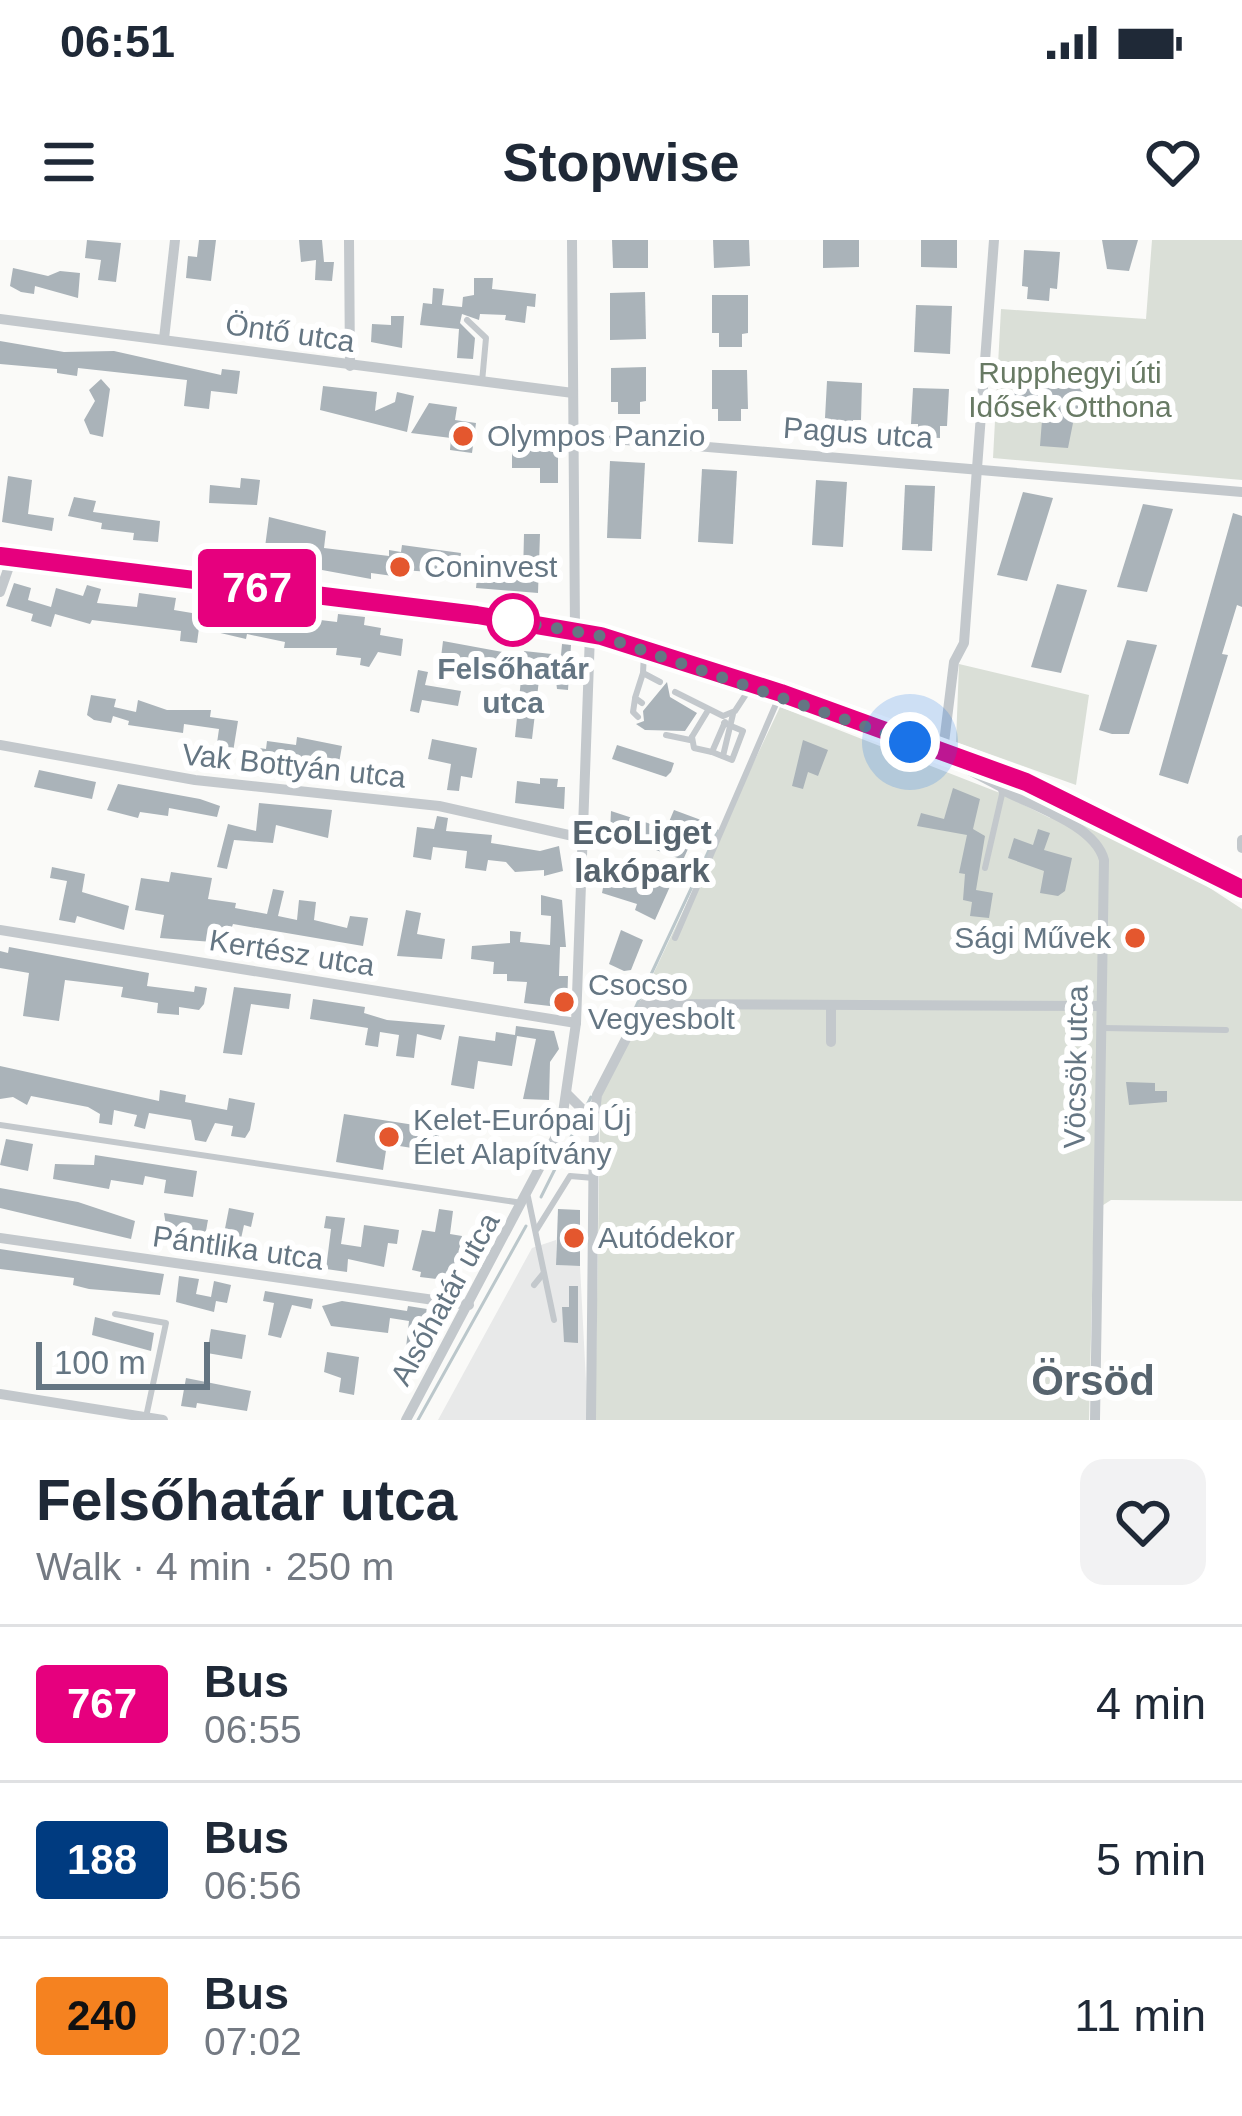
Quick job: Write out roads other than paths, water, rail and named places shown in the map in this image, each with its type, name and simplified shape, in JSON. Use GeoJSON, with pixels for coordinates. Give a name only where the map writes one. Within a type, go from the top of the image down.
{"type":"FeatureCollection","features":[{"type":"Feature","properties":{"kind":"main road"},"geometry":{"type":"LineString","coordinates":[[6,557],[589,633],[753,684],[962,758],[1002,782],[1114,822],[1242,889]]}},
{"type":"Feature","properties":{"kind":"street"},"geometry":{"type":"LineString","coordinates":[[164,339],[175,240]]}},
{"type":"Feature","properties":{"kind":"street"},"geometry":{"type":"LineString","coordinates":[[350,240],[350,366]]}},
{"type":"Feature","properties":{"kind":"street"},"geometry":{"type":"LineString","coordinates":[[572,240],[573,393],[589,633]]}},
{"type":"Feature","properties":{"kind":"street"},"geometry":{"type":"LineString","coordinates":[[943,751],[954,662],[964,643],[994,240]]}},
{"type":"Feature","properties":{"kind":"street","name":"Öntő utca"},"geometry":{"type":"LineString","coordinates":[[0,319],[573,393]]}},
{"type":"Feature","properties":{"kind":"street","name":"Pagus utca"},"geometry":{"type":"LineString","coordinates":[[613,440],[978,466],[1242,492]]}},
{"type":"Feature","properties":{"kind":"street"},"geometry":{"type":"LineString","coordinates":[[0,592],[6,557]]}},
{"type":"Feature","properties":{"kind":"street","name":"Alsóhatár utca"},"geometry":{"type":"LineString","coordinates":[[406,1420],[527,1199],[561,1127],[575,1023],[589,633]]}},
{"type":"Feature","properties":{"kind":"street","name":"Vak Bottyán utca"},"geometry":{"type":"LineString","coordinates":[[0,746],[195,781],[439,806],[582,838]]}},
{"type":"Feature","properties":{"kind":"street","name":"Vöcsök utca"},"geometry":{"type":"LineString","coordinates":[[1002,782],[1081,831],[1102,852],[1095,1420]]}},
{"type":"Feature","properties":{"kind":"street","name":"Kertész utca"},"geometry":{"type":"LineString","coordinates":[[0,931],[575,1023]]}},
{"type":"Feature","properties":{"kind":"street"},"geometry":{"type":"LineString","coordinates":[[591,1420],[592,1118],[597,1095],[644,1004],[1100,1006]]}},
{"type":"Feature","properties":{"kind":"street"},"geometry":{"type":"LineString","coordinates":[[831,1005],[831,1042]]}},
{"type":"Feature","properties":{"kind":"street"},"geometry":{"type":"LineString","coordinates":[[567,1094],[592,1118]]}},
{"type":"Feature","properties":{"kind":"street","name":"Pántlika utca"},"geometry":{"type":"LineString","coordinates":[[0,1238],[469,1305]]}},
{"type":"Feature","properties":{"kind":"street"},"geometry":{"type":"LineString","coordinates":[[0,1394],[163,1420]]}},
{"type":"Feature","properties":{"kind":"street"},"geometry":{"type":"LineString","coordinates":[[53,1420],[58,1404]]}},
{"type":"Feature","properties":{"kind":"lane"},"geometry":{"type":"LineString","coordinates":[[467,320],[486,338],[482,382]]}},
{"type":"Feature","properties":{"kind":"lane"},"geometry":{"type":"LineString","coordinates":[[638,717],[645,650]]}},
{"type":"Feature","properties":{"kind":"lane"},"geometry":{"type":"LineString","coordinates":[[644,673],[660,682]]}},
{"type":"Feature","properties":{"kind":"lane"},"geometry":{"type":"LineString","coordinates":[[712,752],[753,684]]}},
{"type":"Feature","properties":{"kind":"lane"},"geometry":{"type":"LineString","coordinates":[[676,696],[730,719],[743,731],[732,760],[694,748],[692,737]]}},
{"type":"Feature","properties":{"kind":"lane"},"geometry":{"type":"LineString","coordinates":[[675,938],[790,700]]}},
{"type":"Feature","properties":{"kind":"lane"},"geometry":{"type":"LineString","coordinates":[[666,735],[680,742],[692,737],[707,712]]}},
{"type":"Feature","properties":{"kind":"lane"},"geometry":{"type":"LineString","coordinates":[[985,868],[1002,782]]}},
{"type":"Feature","properties":{"kind":"lane"},"geometry":{"type":"LineString","coordinates":[[1100,1028],[1226,1030]]}},
{"type":"Feature","properties":{"kind":"lane"},"geometry":{"type":"LineString","coordinates":[[0,1125],[527,1199],[554,1321]]}},
{"type":"Feature","properties":{"kind":"lane"},"geometry":{"type":"LineString","coordinates":[[536,1232],[559,1187],[570,1176],[594,1178]]}},
{"type":"Feature","properties":{"kind":"lane"},"geometry":{"type":"LineString","coordinates":[[534,1285],[543,1274]]}},
{"type":"Feature","properties":{"kind":"lane"},"geometry":{"type":"LineString","coordinates":[[115,1314],[166,1323],[146,1417]]}},
{"type":"Feature","properties":{"kind":"waterway"},"geometry":{"type":"LineString","coordinates":[[633,1013],[718,831]]}},
{"type":"Feature","properties":{"kind":"waterway"},"geometry":{"type":"LineString","coordinates":[[541,1197],[591,1097]]}},
{"type":"Feature","properties":{"kind":"waterway"},"geometry":{"type":"LineString","coordinates":[[418,1420],[526,1226]]}},
{"type":"Feature","properties":{"kind":"place","name":"Olympos Panzio"},"geometry":{"type":"Point","coordinates":[463,436]}},
{"type":"Feature","properties":{"kind":"place","name":"Coninvest"},"geometry":{"type":"Point","coordinates":[400,567]}},
{"type":"Feature","properties":{"kind":"place","name":"Felsőhatár utca"},"geometry":{"type":"Point","coordinates":[513,620]}},
{"type":"Feature","properties":{"kind":"place","name":"Sági Művek"},"geometry":{"type":"Point","coordinates":[1135,938]}},
{"type":"Feature","properties":{"kind":"place","name":"Csocso Vegyesbolt"},"geometry":{"type":"Point","coordinates":[564,1002]}},
{"type":"Feature","properties":{"kind":"place","name":"Kelet-Európai Új Élet Alapítvány"},"geometry":{"type":"Point","coordinates":[389,1137]}},
{"type":"Feature","properties":{"kind":"place","name":"Autódekor"},"geometry":{"type":"Point","coordinates":[574,1238]}},
{"type":"Feature","properties":{"kind":"district","name":"EcoLiget lakópark"},"geometry":{"type":"Point","coordinates":[642,851]}},
{"type":"Feature","properties":{"kind":"district","name":"Örsöd"},"geometry":{"type":"Point","coordinates":[1093,1380]}},
{"type":"Feature","properties":{"kind":"park label","name":"Rupphegyi úti Idősek Otthona"},"geometry":{"type":"Point","coordinates":[1070,390]}}]}
